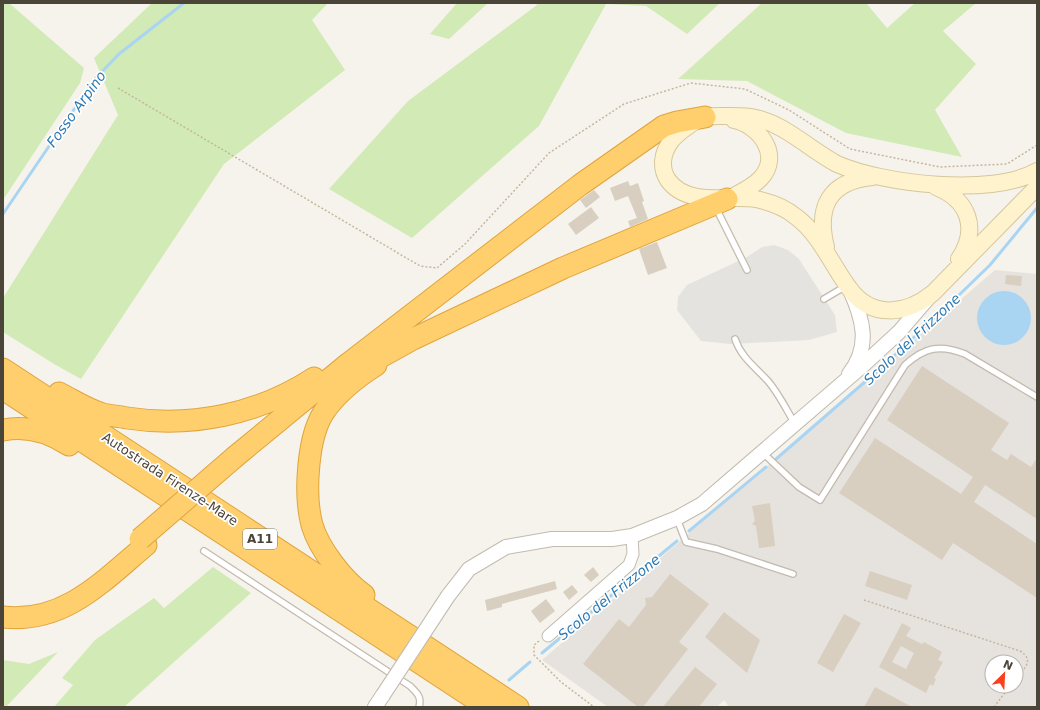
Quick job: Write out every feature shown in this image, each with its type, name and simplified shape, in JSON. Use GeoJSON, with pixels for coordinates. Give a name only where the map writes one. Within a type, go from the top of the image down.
{"type":"FeatureCollection","features":[{"type":"Feature","properties":{"kind":"highway"},"geometry":{"type":"LineString","coordinates":[[3,617],[27,618],[64,608],[83,598],[143,542],[239,460],[342,368],[417,312],[580,185],[654,131],[677,122],[708,117]]}},
{"type":"Feature","properties":{"kind":"highway"},"geometry":{"type":"LineString","coordinates":[[239,460],[357,370],[413,339],[563,268],[721,202]]}},
{"type":"Feature","properties":{"kind":"highway"},"geometry":{"type":"LineString","coordinates":[[3,360],[49,389],[103,414],[147,421],[184,421],[234,414],[267,403],[301,386],[417,312]]}},
{"type":"Feature","properties":{"kind":"highway"},"geometry":{"type":"LineString","coordinates":[[413,339],[353,380],[325,410],[315,432],[309,456],[309,504],[312,525],[336,567],[357,590],[476,669],[528,707]]}},
{"type":"Feature","properties":{"kind":"highway","name":"Autostrada Firenze-Mare"},"geometry":{"type":"LineString","coordinates":[[3,370],[518,707]]}},
{"type":"Feature","properties":{"kind":"highway","name":"Autostrada Firenze-Mare"},"geometry":{"type":"LineString","coordinates":[[3,389],[223,532],[310,592],[487,707]]}},
{"type":"Feature","properties":{"kind":"highway"},"geometry":{"type":"LineString","coordinates":[[3,430],[30,428],[55,436],[193,525],[310,592]]}},
{"type":"Feature","properties":{"kind":"highway"},"geometry":{"type":"LineString","coordinates":[[3,608],[26,610],[60,600],[78,591],[143,542]]}},
{"type":"Feature","properties":{"kind":"main road"},"geometry":{"type":"LineString","coordinates":[[1037,171],[1014,180],[985,185],[964,186],[926,183],[878,176],[849,169],[837,164],[783,129],[758,118],[737,115],[708,117],[674,137],[664,153],[663,168],[668,180],[679,190],[693,196],[721,202],[755,199],[781,207],[803,223],[828,253],[848,287],[867,304],[879,309],[892,311],[913,306],[933,293],[948,275],[1037,187]]}},
{"type":"Feature","properties":{"kind":"main road"},"geometry":{"type":"LineString","coordinates":[[708,117],[737,121],[751,127],[762,136],[768,149],[769,156],[767,168],[762,177],[750,187],[721,202]]}},
{"type":"Feature","properties":{"kind":"main road"},"geometry":{"type":"LineString","coordinates":[[828,253],[822,232],[824,208],[830,199],[847,184],[862,178],[878,176]]}},
{"type":"Feature","properties":{"kind":"main road"},"geometry":{"type":"LineString","coordinates":[[926,183],[946,191],[957,199],[965,210],[970,224],[968,241],[948,275]]}},
{"type":"Feature","properties":{"kind":"street"},"geometry":{"type":"LineString","coordinates":[[843,382],[856,364],[862,345],[863,333],[860,312],[848,287]]}},
{"type":"Feature","properties":{"kind":"street"},"geometry":{"type":"LineString","coordinates":[[375,707],[448,596],[469,569],[506,547],[552,539],[612,539],[632,536],[677,518],[702,504],[899,332],[933,293]]}},
{"type":"Feature","properties":{"kind":"street"},"geometry":{"type":"LineString","coordinates":[[548,636],[629,565],[633,554],[632,536]]}},
{"type":"Feature","properties":{"kind":"lane"},"geometry":{"type":"LineString","coordinates":[[721,202],[747,270]]}},
{"type":"Feature","properties":{"kind":"lane"},"geometry":{"type":"LineString","coordinates":[[824,299],[848,287]]}},
{"type":"Feature","properties":{"kind":"lane"},"geometry":{"type":"LineString","coordinates":[[735,339],[738,348],[747,361],[767,380],[795,424]]}},
{"type":"Feature","properties":{"kind":"lane"},"geometry":{"type":"LineString","coordinates":[[762,453],[800,487],[820,500],[905,366],[915,356],[926,351],[939,348],[952,349],[965,354],[1037,397]]}},
{"type":"Feature","properties":{"kind":"lane"},"geometry":{"type":"LineString","coordinates":[[677,518],[686,542],[717,549],[793,574]]}},
{"type":"Feature","properties":{"kind":"lane"},"geometry":{"type":"LineString","coordinates":[[204,551],[410,686],[419,694],[421,702],[419,707]]}},
{"type":"Feature","properties":{"kind":"path"},"geometry":{"type":"LineString","coordinates":[[118,88],[420,266],[437,268],[465,244],[549,153],[624,104],[691,83],[745,89],[789,110],[850,149],[940,167],[1007,164],[1037,145]]}},
{"type":"Feature","properties":{"kind":"path"},"geometry":{"type":"LineString","coordinates":[[864,600],[1020,651],[1026,654],[1028,659],[1028,664],[1024,669]]}},
{"type":"Feature","properties":{"kind":"path"},"geometry":{"type":"LineString","coordinates":[[548,636],[534,645],[534,655],[561,682],[594,707]]}},
{"type":"Feature","properties":{"kind":"path"},"geometry":{"type":"LineString","coordinates":[[994,707],[1004,694]]}},
{"type":"Feature","properties":{"kind":"shaded area"},"geometry":{"type":"Polygon","coordinates":[[[774,245],[788,250],[799,259],[835,315],[837,332],[809,340],[730,344],[701,341],[677,310],[678,297],[687,285],[747,257],[762,247],[774,245]]]}},
{"type":"Feature","properties":{"kind":"shaded area"},"geometry":{"type":"Polygon","coordinates":[[[995,270],[1037,274],[1037,707],[729,707],[724,700],[717,707],[608,707],[542,660],[995,270]]]}},
{"type":"Feature","properties":{"kind":"green space"},"geometry":{"type":"Polygon","coordinates":[[[3,3],[9,3],[84,68],[80,83],[3,200],[3,3]]]}},
{"type":"Feature","properties":{"kind":"green space"},"geometry":{"type":"Polygon","coordinates":[[[152,3],[328,3],[312,20],[345,70],[224,164],[81,379],[3,332],[3,298],[118,115],[94,58],[152,3]]]}},
{"type":"Feature","properties":{"kind":"green space"},"geometry":{"type":"Polygon","coordinates":[[[457,3],[488,3],[449,39],[430,34],[457,3]]]}},
{"type":"Feature","properties":{"kind":"green space"},"geometry":{"type":"Polygon","coordinates":[[[536,3],[720,3],[687,34],[646,6],[606,4],[539,126],[412,238],[329,189],[408,101],[537,5],[536,3]]]}},
{"type":"Feature","properties":{"kind":"green space"},"geometry":{"type":"Polygon","coordinates":[[[762,3],[866,3],[887,28],[915,3],[976,3],[943,31],[976,64],[935,110],[962,157],[846,133],[747,81],[678,79],[762,3]]]}},
{"type":"Feature","properties":{"kind":"green space"},"geometry":{"type":"Polygon","coordinates":[[[213,567],[251,593],[124,707],[54,707],[73,685],[62,678],[95,640],[154,598],[164,608],[213,567]]]}},
{"type":"Feature","properties":{"kind":"green space"},"geometry":{"type":"Polygon","coordinates":[[[58,652],[6,707],[3,707],[3,660],[29,664],[58,652]]]}},
{"type":"Feature","properties":{"kind":"water"},"geometry":{"type":"Polygon","coordinates":[[[1004,291],[1014,293],[1023,299],[1029,308],[1031,318],[1029,328],[1023,337],[1014,343],[1004,345],[994,343],[985,337],[979,328],[977,318],[979,308],[985,299],[994,293],[1004,291]]]}},
{"type":"Feature","properties":{"kind":"building"},"geometry":{"type":"Polygon","coordinates":[[[628,181],[630,186],[638,183],[644,201],[642,202],[648,219],[630,227],[628,221],[637,218],[628,196],[615,201],[610,188],[628,181]]]}},
{"type":"Feature","properties":{"kind":"building"},"geometry":{"type":"Polygon","coordinates":[[[594,190],[600,197],[586,208],[580,200],[594,190]]]}},
{"type":"Feature","properties":{"kind":"building"},"geometry":{"type":"Polygon","coordinates":[[[591,207],[599,218],[576,235],[568,224],[591,207]]]}},
{"type":"Feature","properties":{"kind":"building"},"geometry":{"type":"Polygon","coordinates":[[[657,242],[667,268],[648,275],[639,249],[657,242]]]}},
{"type":"Feature","properties":{"kind":"building"},"geometry":{"type":"Polygon","coordinates":[[[1006,275],[1022,276],[1021,286],[1005,284],[1006,275]]]}},
{"type":"Feature","properties":{"kind":"building"},"geometry":{"type":"Polygon","coordinates":[[[922,366],[1009,423],[991,450],[1007,460],[1011,454],[1031,467],[1037,458],[1037,519],[985,485],[974,502],[1037,544],[1037,598],[953,543],[942,560],[839,493],[875,438],[961,494],[973,477],[887,420],[922,366]]]}},
{"type":"Feature","properties":{"kind":"building"},"geometry":{"type":"Polygon","coordinates":[[[770,503],[775,546],[759,548],[756,526],[752,524],[755,521],[752,506],[770,503]]]}},
{"type":"Feature","properties":{"kind":"building"},"geometry":{"type":"Polygon","coordinates":[[[593,567],[599,575],[591,582],[584,575],[593,567]]]}},
{"type":"Feature","properties":{"kind":"building"},"geometry":{"type":"Polygon","coordinates":[[[870,571],[912,585],[907,600],[865,586],[870,571]]]}},
{"type":"Feature","properties":{"kind":"building"},"geometry":{"type":"Polygon","coordinates":[[[670,574],[709,604],[679,642],[688,649],[643,707],[638,707],[583,664],[619,619],[629,627],[646,605],[645,598],[652,597],[670,574]]]}},
{"type":"Feature","properties":{"kind":"building"},"geometry":{"type":"Polygon","coordinates":[[[555,581],[557,589],[502,604],[502,607],[487,611],[485,600],[555,581]]]}},
{"type":"Feature","properties":{"kind":"building"},"geometry":{"type":"Polygon","coordinates":[[[572,585],[578,592],[569,600],[563,592],[572,585]]]}},
{"type":"Feature","properties":{"kind":"building"},"geometry":{"type":"Polygon","coordinates":[[[546,599],[555,611],[540,623],[531,611],[546,599]]]}},
{"type":"Feature","properties":{"kind":"building"},"geometry":{"type":"Polygon","coordinates":[[[724,612],[760,640],[747,673],[705,637],[724,612]]]}},
{"type":"Feature","properties":{"kind":"building"},"geometry":{"type":"Polygon","coordinates":[[[844,614],[861,623],[833,672],[817,663],[844,614]]]}},
{"type":"Feature","properties":{"kind":"building"},"geometry":{"type":"Polygon","coordinates":[[[902,623],[911,628],[906,636],[922,644],[924,642],[942,652],[938,660],[943,662],[934,678],[936,679],[933,686],[930,684],[926,693],[879,667],[902,623]],[[901,646],[892,662],[906,669],[914,653],[901,646]]]}},
{"type":"Feature","properties":{"kind":"building"},"geometry":{"type":"Polygon","coordinates":[[[695,667],[717,684],[699,707],[663,707],[695,667]]]}},
{"type":"Feature","properties":{"kind":"building"},"geometry":{"type":"Polygon","coordinates":[[[875,687],[912,707],[864,707],[875,687]]]}},
{"type":"Feature","properties":{"kind":"waterway","name":"Fosso Arpino"},"geometry":{"type":"LineString","coordinates":[[3,214],[94,80],[119,54],[184,3]]}},
{"type":"Feature","properties":{"kind":"waterway","name":"Scolo del Frizzone"},"geometry":{"type":"LineString","coordinates":[[776,459],[882,367],[957,297],[990,265],[1037,208]]}},
{"type":"Feature","properties":{"kind":"waterway","name":"Scolo del Frizzone"},"geometry":{"type":"LineString","coordinates":[[689,531],[766,467]]}},
{"type":"Feature","properties":{"kind":"waterway","name":"Scolo del Frizzone"},"geometry":{"type":"LineString","coordinates":[[542,653],[677,541]]}},
{"type":"Feature","properties":{"kind":"waterway"},"geometry":{"type":"LineString","coordinates":[[509,680],[530,662]]}}]}
